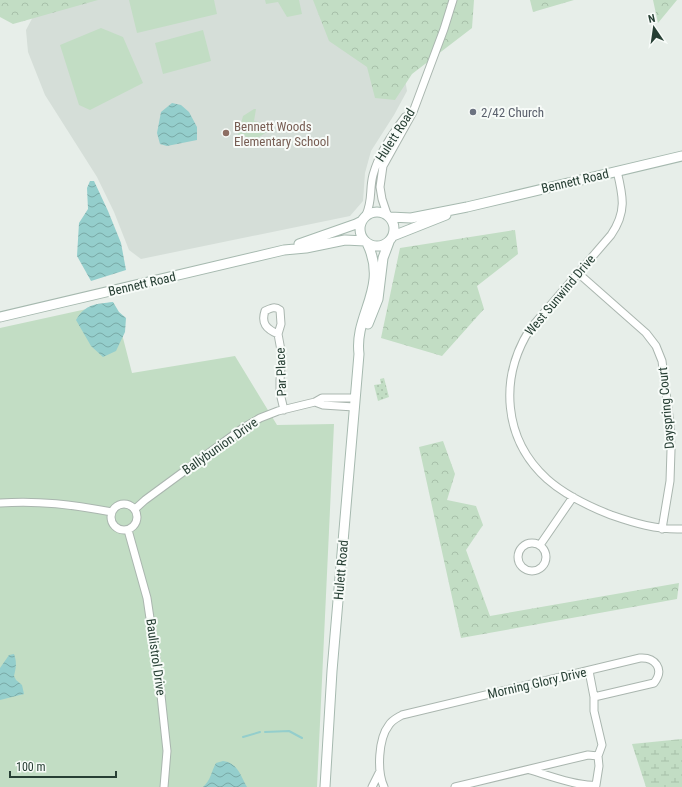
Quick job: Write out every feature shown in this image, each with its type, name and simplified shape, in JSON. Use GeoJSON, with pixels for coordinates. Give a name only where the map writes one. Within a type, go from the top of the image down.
{"type":"FeatureCollection","features":[{"type":"Feature","properties":{"kind":"street","name":"Hulett Road"},"geometry":{"type":"LineString","coordinates":[[389,216],[382,199],[380,187],[383,166],[413,112],[444,29],[453,0]]}},
{"type":"Feature","properties":{"kind":"street","name":"Hulett Road"},"geometry":{"type":"LineString","coordinates":[[364,218],[372,198],[372,177],[381,153],[408,112],[416,103]]}},
{"type":"Feature","properties":{"kind":"street","name":"Bennett Road"},"geometry":{"type":"LineString","coordinates":[[389,216],[411,218],[468,207],[682,156]]}},
{"type":"Feature","properties":{"kind":"street","name":"West Sunwind Drive"},"geometry":{"type":"LineString","coordinates":[[617,171],[623,201],[619,222],[611,235],[530,329],[524,338],[513,366],[509,391],[510,406],[517,436],[527,455],[548,480],[592,507],[619,518],[662,529],[682,529]]}},
{"type":"Feature","properties":{"kind":"street","name":"Bennett Road"},"geometry":{"type":"LineString","coordinates":[[391,239],[468,207]]}},
{"type":"Feature","properties":{"kind":"street"},"geometry":{"type":"LineString","coordinates":[[379,211],[389,216],[395,226],[391,239],[385,244],[376,246],[366,242],[360,234],[360,225],[364,218],[370,213],[379,211]]}},
{"type":"Feature","properties":{"kind":"street","name":"Bennett Road"},"geometry":{"type":"LineString","coordinates":[[0,317],[284,250],[356,224],[364,218]]}},
{"type":"Feature","properties":{"kind":"street","name":"Hulett Road"},"geometry":{"type":"LineString","coordinates":[[359,354],[367,326],[378,299],[383,258],[391,239]]}},
{"type":"Feature","properties":{"kind":"street","name":"Bennett Road"},"geometry":{"type":"LineString","coordinates":[[284,250],[306,248],[345,240],[366,242]]}},
{"type":"Feature","properties":{"kind":"street","name":"Hulett Road"},"geometry":{"type":"LineString","coordinates":[[325,787],[332,671],[359,354],[359,338],[372,292],[374,277],[372,255],[366,242]]}},
{"type":"Feature","properties":{"kind":"street","name":"Dayspring Court"},"geometry":{"type":"LineString","coordinates":[[578,273],[646,334],[656,346],[662,361],[670,424],[671,450],[670,481],[662,529]]}},
{"type":"Feature","properties":{"kind":"street","name":"Par Place"},"geometry":{"type":"LineString","coordinates":[[278,334],[282,356],[280,393],[284,410]]}},
{"type":"Feature","properties":{"kind":"street","name":"Ballybunion Drive"},"geometry":{"type":"LineString","coordinates":[[135,510],[145,500],[241,429],[260,418],[315,402],[323,405],[355,402]]}},
{"type":"Feature","properties":{"kind":"street"},"geometry":{"type":"LineString","coordinates":[[540,545],[572,496]]}},
{"type":"Feature","properties":{"kind":"street"},"geometry":{"type":"LineString","coordinates":[[0,502],[35,501],[60,503],[112,512]]}},
{"type":"Feature","properties":{"kind":"street"},"geometry":{"type":"LineString","coordinates":[[128,504],[135,510],[138,517],[134,526],[128,530],[120,530],[115,527],[111,520],[112,512],[118,505],[128,504]]}},
{"type":"Feature","properties":{"kind":"street","name":"Baulistrol Drive"},"geometry":{"type":"LineString","coordinates":[[128,530],[147,598],[160,686],[167,751],[164,787]]}},
{"type":"Feature","properties":{"kind":"street"},"geometry":{"type":"LineString","coordinates":[[529,543],[540,545],[546,554],[544,564],[535,571],[524,569],[518,560],[520,549],[529,543]]}},
{"type":"Feature","properties":{"kind":"street","name":"Morning Glory Drive"},"geometry":{"type":"LineString","coordinates":[[372,787],[379,773],[383,735],[390,724],[402,715],[643,658],[653,660],[657,665],[658,677],[654,682],[594,696]]}},
{"type":"Feature","properties":{"kind":"street"},"geometry":{"type":"LineString","coordinates":[[529,769],[577,783],[596,786],[599,766],[598,756],[602,745],[594,711],[594,696],[589,671]]}},
{"type":"Feature","properties":{"kind":"street"},"geometry":{"type":"LineString","coordinates":[[455,787],[588,755],[598,756]]}},
{"type":"Feature","properties":{"kind":"street","name":"Morning Glory Drive"},"geometry":{"type":"LineString","coordinates":[[379,773],[384,787]]}},
{"type":"Feature","properties":{"kind":"shaded area","name":"Bennett Woods Elementary School"},"geometry":{"type":"Polygon","coordinates":[[[56,0],[323,0],[404,73],[407,91],[394,115],[371,151],[365,173],[363,201],[350,216],[141,259],[129,250],[114,212],[97,177],[45,95],[28,52],[26,30],[35,13],[56,0]]]}},
{"type":"Feature","properties":{"kind":"green space"},"geometry":{"type":"Polygon","coordinates":[[[0,0],[98,0],[13,24],[0,17],[0,0]]]}},
{"type":"Feature","properties":{"kind":"green space"},"geometry":{"type":"Polygon","coordinates":[[[129,0],[214,0],[217,14],[137,33],[129,0]]]}},
{"type":"Feature","properties":{"kind":"green space"},"geometry":{"type":"Polygon","coordinates":[[[265,0],[299,0],[302,14],[287,17],[278,2],[266,4],[265,0]]]}},
{"type":"Feature","properties":{"kind":"green space"},"geometry":{"type":"Polygon","coordinates":[[[313,0],[474,0],[472,28],[412,74],[395,100],[375,98],[367,67],[329,41],[313,0]]]}},
{"type":"Feature","properties":{"kind":"green space"},"geometry":{"type":"Polygon","coordinates":[[[530,0],[574,0],[533,12],[530,0]]]}},
{"type":"Feature","properties":{"kind":"green space"},"geometry":{"type":"Polygon","coordinates":[[[653,0],[677,0],[658,23],[653,0]]]}},
{"type":"Feature","properties":{"kind":"green space"},"geometry":{"type":"Polygon","coordinates":[[[101,28],[123,37],[143,83],[90,110],[79,105],[60,45],[101,28]]]}},
{"type":"Feature","properties":{"kind":"green space"},"geometry":{"type":"Polygon","coordinates":[[[203,30],[211,61],[163,74],[155,43],[203,30]]]}},
{"type":"Feature","properties":{"kind":"green space"},"geometry":{"type":"Polygon","coordinates":[[[256,109],[254,121],[271,125],[270,130],[256,139],[238,135],[243,116],[256,109]]]}},
{"type":"Feature","properties":{"kind":"green space"},"geometry":{"type":"Polygon","coordinates":[[[515,230],[518,254],[477,286],[484,309],[442,356],[381,338],[400,248],[515,230]]]}},
{"type":"Feature","properties":{"kind":"green space"},"geometry":{"type":"Polygon","coordinates":[[[114,303],[132,373],[235,356],[277,425],[334,424],[317,787],[0,787],[0,328],[114,303]]]}},
{"type":"Feature","properties":{"kind":"green space"},"geometry":{"type":"Polygon","coordinates":[[[384,378],[389,397],[378,401],[374,385],[381,384],[380,379],[384,378]]]}},
{"type":"Feature","properties":{"kind":"green space"},"geometry":{"type":"Polygon","coordinates":[[[443,441],[455,474],[447,500],[476,506],[483,525],[466,550],[490,616],[679,583],[677,599],[461,638],[419,447],[443,441]]]}},
{"type":"Feature","properties":{"kind":"green space"},"geometry":{"type":"Polygon","coordinates":[[[682,739],[682,787],[646,787],[632,744],[682,739]]]}},
{"type":"Feature","properties":{"kind":"water"},"geometry":{"type":"Polygon","coordinates":[[[172,103],[181,105],[189,112],[197,127],[197,140],[167,146],[160,144],[157,133],[161,112],[172,103]]]}},
{"type":"Feature","properties":{"kind":"water"},"geometry":{"type":"Polygon","coordinates":[[[90,181],[94,181],[121,243],[126,270],[91,281],[77,256],[79,223],[88,209],[87,188],[90,181]]]}},
{"type":"Feature","properties":{"kind":"water"},"geometry":{"type":"Polygon","coordinates":[[[113,302],[119,312],[126,318],[125,332],[116,351],[103,357],[91,346],[76,320],[87,308],[96,304],[113,302]]]}},
{"type":"Feature","properties":{"kind":"water"},"geometry":{"type":"Polygon","coordinates":[[[14,654],[16,665],[14,676],[22,685],[24,694],[0,700],[0,668],[9,655],[14,654]]]}},
{"type":"Feature","properties":{"kind":"water"},"geometry":{"type":"Polygon","coordinates":[[[223,761],[232,764],[235,767],[247,787],[203,787],[209,779],[216,763],[223,761]]]}},
{"type":"Feature","properties":{"kind":"waterway"},"geometry":{"type":"LineString","coordinates":[[265,732],[289,731],[302,738]]}},
{"type":"Feature","properties":{"kind":"waterway"},"geometry":{"type":"LineString","coordinates":[[243,737],[260,732]]}},
{"type":"Feature","properties":{"kind":"place","name":"2/42 Church"},"geometry":{"type":"Point","coordinates":[473,112]}},
{"type":"Feature","properties":{"kind":"place","name":"Bennett Woods Elementary School"},"geometry":{"type":"Point","coordinates":[226,133]}}]}
